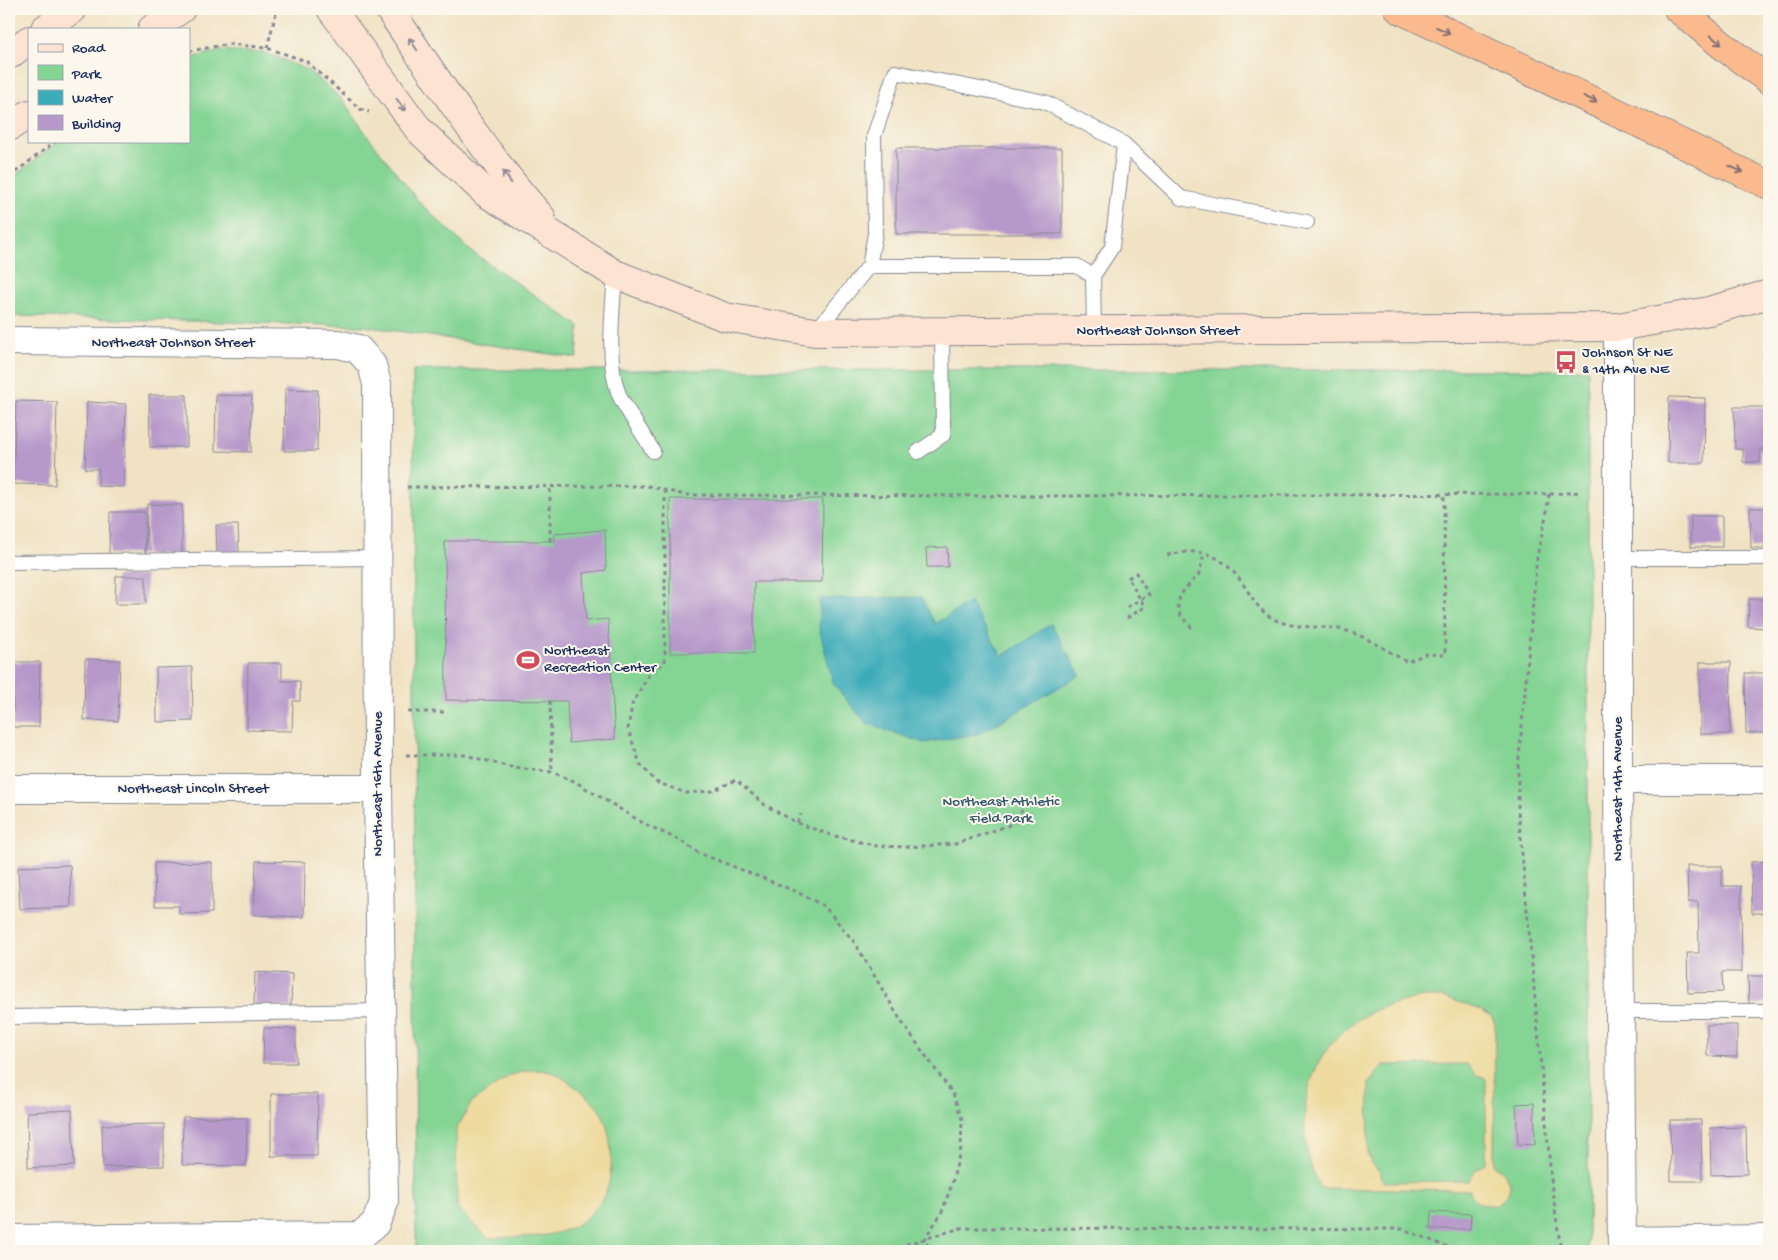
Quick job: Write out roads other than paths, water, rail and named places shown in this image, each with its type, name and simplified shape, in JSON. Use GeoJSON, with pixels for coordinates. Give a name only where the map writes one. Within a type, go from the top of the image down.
{"type":"FeatureCollection","features":[{"type":"Feature","properties":{"kind":"highway"},"geometry":{"type":"LineString","coordinates":[[1399,9],[1769,185]]}},
{"type":"Feature","properties":{"kind":"highway"},"geometry":{"type":"LineString","coordinates":[[1678,9],[1728,50],[1769,80]]}},
{"type":"Feature","properties":{"kind":"street"},"geometry":{"type":"LineString","coordinates":[[46,28],[74,9]]}},
{"type":"Feature","properties":{"kind":"street"},"geometry":{"type":"LineString","coordinates":[[153,28],[181,9]]}},
{"type":"Feature","properties":{"kind":"street","name":"Northeast Johnson Street"},"geometry":{"type":"LineString","coordinates":[[332,9],[419,130],[486,193],[615,274],[725,317],[815,332],[1618,327],[1709,311],[1769,294]]}},
{"type":"Feature","properties":{"kind":"street","name":"Northeast Johnson Street"},"geometry":{"type":"LineString","coordinates":[[389,9],[454,105],[506,176],[562,240]]}},
{"type":"Feature","properties":{"kind":"street"},"geometry":{"type":"LineString","coordinates":[[9,55],[28,41]]}},
{"type":"Feature","properties":{"kind":"street"},"geometry":{"type":"LineString","coordinates":[[9,128],[28,115]]}},
{"type":"Feature","properties":{"kind":"street","name":"Northeast 14th Avenue"},"geometry":{"type":"LineString","coordinates":[[1618,327],[1619,1011],[1622,1246]]}},
{"type":"Feature","properties":{"kind":"street","name":"Northeast Johnson Street"},"geometry":{"type":"LineString","coordinates":[[9,341],[338,344]]}},
{"type":"Feature","properties":{"kind":"street","name":"Northeast 16th Avenue"},"geometry":{"type":"LineString","coordinates":[[9,1239],[360,1236],[375,1224],[384,1203],[378,789],[377,384],[372,365],[358,349],[338,344]]}},
{"type":"Feature","properties":{"kind":"street"},"geometry":{"type":"LineString","coordinates":[[1618,780],[1769,780]]}},
{"type":"Feature","properties":{"kind":"street","name":"Northeast Lincoln Street"},"geometry":{"type":"LineString","coordinates":[[9,789],[378,789]]}},
{"type":"Feature","properties":{"kind":"street"},"geometry":{"type":"LineString","coordinates":[[1622,1246],[1769,1239]]}},
{"type":"Feature","properties":{"kind":"lane"},"geometry":{"type":"LineString","coordinates":[[815,332],[869,266],[875,234],[874,136],[895,72],[1044,102],[1124,144],[1182,198],[1307,222]]}},
{"type":"Feature","properties":{"kind":"lane"},"geometry":{"type":"LineString","coordinates":[[1094,331],[1093,276],[1112,247],[1124,144]]}},
{"type":"Feature","properties":{"kind":"lane"},"geometry":{"type":"LineString","coordinates":[[869,266],[1077,266],[1093,276]]}},
{"type":"Feature","properties":{"kind":"lane"},"geometry":{"type":"LineString","coordinates":[[615,274],[612,330],[613,373],[621,398],[653,451]]}},
{"type":"Feature","properties":{"kind":"lane"},"geometry":{"type":"LineString","coordinates":[[918,452],[943,435],[942,331]]}},
{"type":"Feature","properties":{"kind":"lane"},"geometry":{"type":"LineString","coordinates":[[9,562],[377,558]]}},
{"type":"Feature","properties":{"kind":"lane"},"geometry":{"type":"LineString","coordinates":[[1618,558],[1769,558]]}},
{"type":"Feature","properties":{"kind":"lane"},"geometry":{"type":"LineString","coordinates":[[9,1017],[380,1011]]}},
{"type":"Feature","properties":{"kind":"lane"},"geometry":{"type":"LineString","coordinates":[[1619,1011],[1769,1011]]}},
{"type":"Feature","properties":{"kind":"water"},"geometry":{"type":"Polygon","coordinates":[[[921,597],[935,624],[970,602],[1002,656],[1051,624],[1080,675],[981,733],[924,743],[866,723],[834,685],[819,628],[820,599],[921,597]]]}},
{"type":"Feature","properties":{"kind":"place","name":"Johnson St NE & 14th Ave NE"},"geometry":{"type":"Point","coordinates":[1566,362]}},
{"type":"Feature","properties":{"kind":"place","name":"Northeast Recreation Center"},"geometry":{"type":"Point","coordinates":[528,660]}},
{"type":"Feature","properties":{"kind":"park label","name":"Northeast Athletic Field Park"},"geometry":{"type":"Point","coordinates":[1001,810]}}]}
